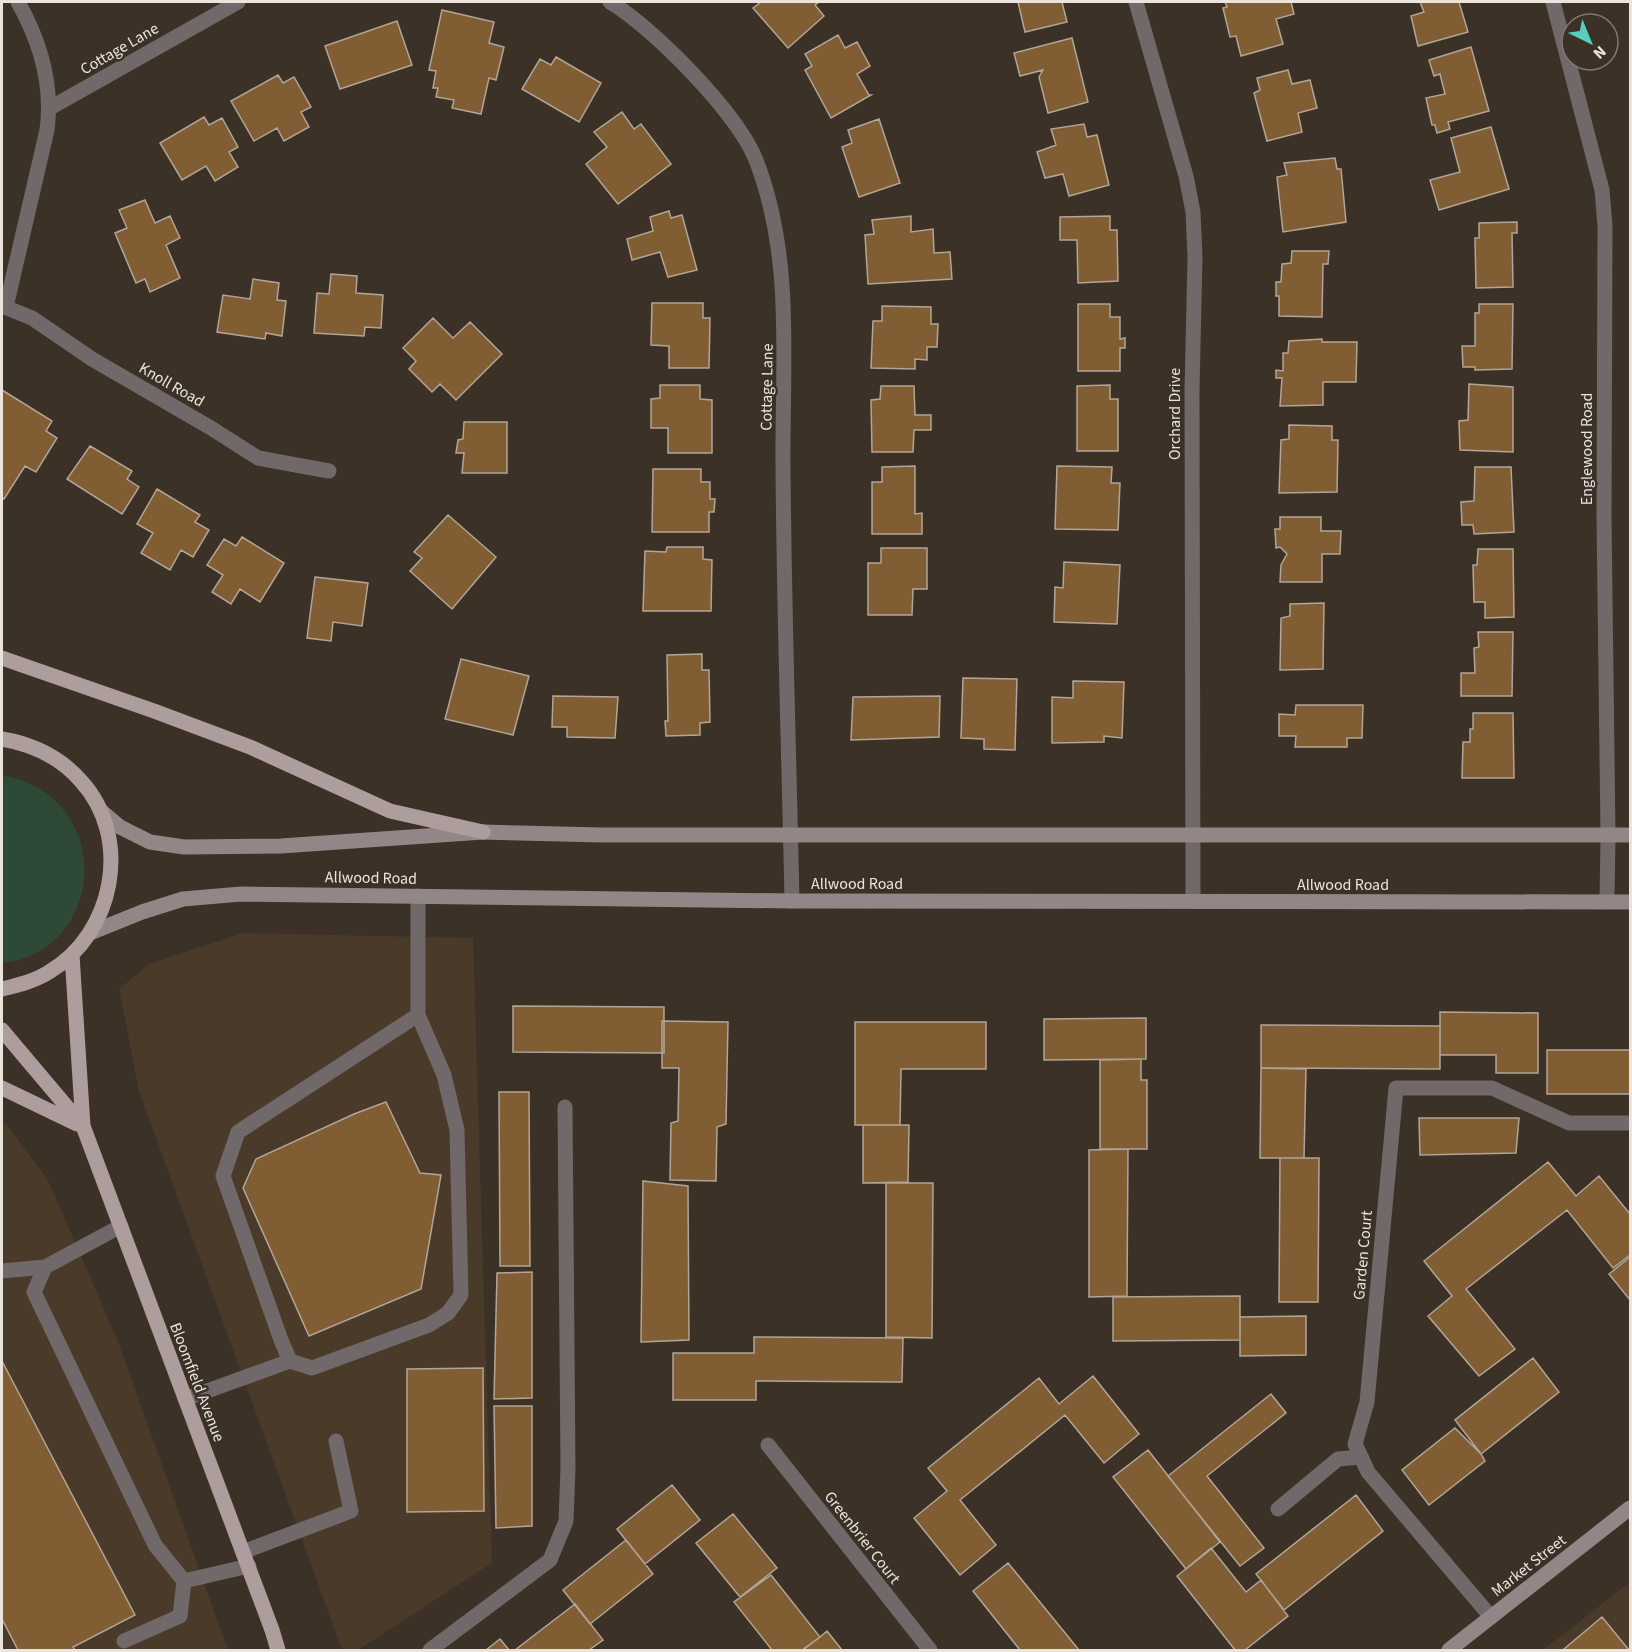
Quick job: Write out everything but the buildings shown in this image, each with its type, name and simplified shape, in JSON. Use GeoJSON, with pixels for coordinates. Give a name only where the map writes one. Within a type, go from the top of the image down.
{"type":"FeatureCollection","features":[{"type":"Feature","properties":{"kind":"main road"},"geometry":{"type":"LineString","coordinates":[[2,658],[250,747],[390,811],[483,832]]}},
{"type":"Feature","properties":{"kind":"main road"},"geometry":{"type":"LineString","coordinates":[[2,728],[55,758],[82,781],[101,812],[110,842],[111,874],[105,905],[90,933],[72,955],[49,972],[22,984],[2,988]]}},
{"type":"Feature","properties":{"kind":"main road"},"geometry":{"type":"LineString","coordinates":[[2,739],[24,742]]}},
{"type":"Feature","properties":{"kind":"main road","name":"Allwood Road"},"geometry":{"type":"LineString","coordinates":[[101,812],[120,827],[150,842],[184,847],[281,846],[483,832],[602,835],[1630,835]]}},
{"type":"Feature","properties":{"kind":"main road","name":"Allwood Road"},"geometry":{"type":"LineString","coordinates":[[90,933],[183,898],[241,894],[792,901],[1630,902]]}},
{"type":"Feature","properties":{"kind":"main road","name":"Bloomfield Avenue"},"geometry":{"type":"LineString","coordinates":[[72,955],[83,1126],[278,1650]]}},
{"type":"Feature","properties":{"kind":"main road","name":"Bloomfield Avenue"},"geometry":{"type":"LineString","coordinates":[[2,1030],[83,1126]]}},
{"type":"Feature","properties":{"kind":"main road"},"geometry":{"type":"LineString","coordinates":[[2,1088],[83,1126]]}},
{"type":"Feature","properties":{"kind":"main road","name":"Market Street"},"geometry":{"type":"LineString","coordinates":[[1449,1650],[1630,1508]]}},
{"type":"Feature","properties":{"kind":"street"},"geometry":{"type":"LineString","coordinates":[[4,307],[48,130],[50,108],[42,57],[31,24],[18,2]]}},
{"type":"Feature","properties":{"kind":"street","name":"Cottage Lane"},"geometry":{"type":"LineString","coordinates":[[50,108],[238,2]]}},
{"type":"Feature","properties":{"kind":"street","name":"Cottage Lane"},"geometry":{"type":"LineString","coordinates":[[610,2],[650,32],[703,85],[731,120],[754,157],[769,198],[783,289],[783,464],[792,901]]}},
{"type":"Feature","properties":{"kind":"street","name":"Orchard Drive"},"geometry":{"type":"LineString","coordinates":[[1136,2],[1186,176],[1193,212],[1195,257],[1192,391],[1193,901]]}},
{"type":"Feature","properties":{"kind":"street","name":"Englewood Road"},"geometry":{"type":"LineString","coordinates":[[1553,2],[1602,190],[1605,226],[1604,518],[1607,902]]}},
{"type":"Feature","properties":{"kind":"street","name":"Knoll Road"},"geometry":{"type":"LineString","coordinates":[[4,307],[32,318],[92,359],[258,458],[329,471]]}},
{"type":"Feature","properties":{"kind":"street"},"geometry":{"type":"LineString","coordinates":[[185,1398],[290,1361],[312,1368],[429,1324],[448,1313],[461,1295],[457,1130],[444,1075],[418,1015],[418,896]]}},
{"type":"Feature","properties":{"kind":"street"},"geometry":{"type":"LineString","coordinates":[[290,1361],[224,1176],[238,1132],[418,1015]]}},
{"type":"Feature","properties":{"kind":"street","name":"Garden Court"},"geometry":{"type":"LineString","coordinates":[[1491,1617],[1368,1472],[1355,1444],[1367,1402],[1396,1088],[1492,1088],[1569,1123],[1630,1123]]}},
{"type":"Feature","properties":{"kind":"street"},"geometry":{"type":"LineString","coordinates":[[430,1650],[550,1560],[566,1521],[568,1468],[565,1107]]}},
{"type":"Feature","properties":{"kind":"street"},"geometry":{"type":"LineString","coordinates":[[2,1271],[45,1267],[121,1226]]}},
{"type":"Feature","properties":{"kind":"street"},"geometry":{"type":"LineString","coordinates":[[45,1267],[34,1292],[155,1545],[184,1581],[180,1616],[124,1641]]}},
{"type":"Feature","properties":{"kind":"street"},"geometry":{"type":"LineString","coordinates":[[184,1581],[246,1559],[351,1511],[336,1441]]}},
{"type":"Feature","properties":{"kind":"street","name":"Greenbrier Court"},"geometry":{"type":"LineString","coordinates":[[768,1445],[930,1650]]}},
{"type":"Feature","properties":{"kind":"street"},"geometry":{"type":"LineString","coordinates":[[1278,1509],[1338,1459],[1361,1457]]}},
{"type":"Feature","properties":{"kind":"shaded area"},"geometry":{"type":"Polygon","coordinates":[[[243,933],[473,938],[492,1563],[358,1650],[342,1650],[139,1091],[119,989],[149,964],[243,933]]]}},
{"type":"Feature","properties":{"kind":"shaded area"},"geometry":{"type":"Polygon","coordinates":[[[2,1123],[7,1125],[48,1180],[119,1344],[228,1650],[2,1650],[2,1123]]]}},
{"type":"Feature","properties":{"kind":"shaded area"},"geometry":{"type":"Polygon","coordinates":[[[1630,1582],[1630,1650],[1543,1650],[1630,1582]]]}},
{"type":"Feature","properties":{"kind":"green space"},"geometry":{"type":"Polygon","coordinates":[[[2,776],[15,778],[40,789],[51,797],[70,819],[81,844],[84,871],[80,897],[70,921],[53,942],[30,956],[2,963],[2,776]]]}}]}
